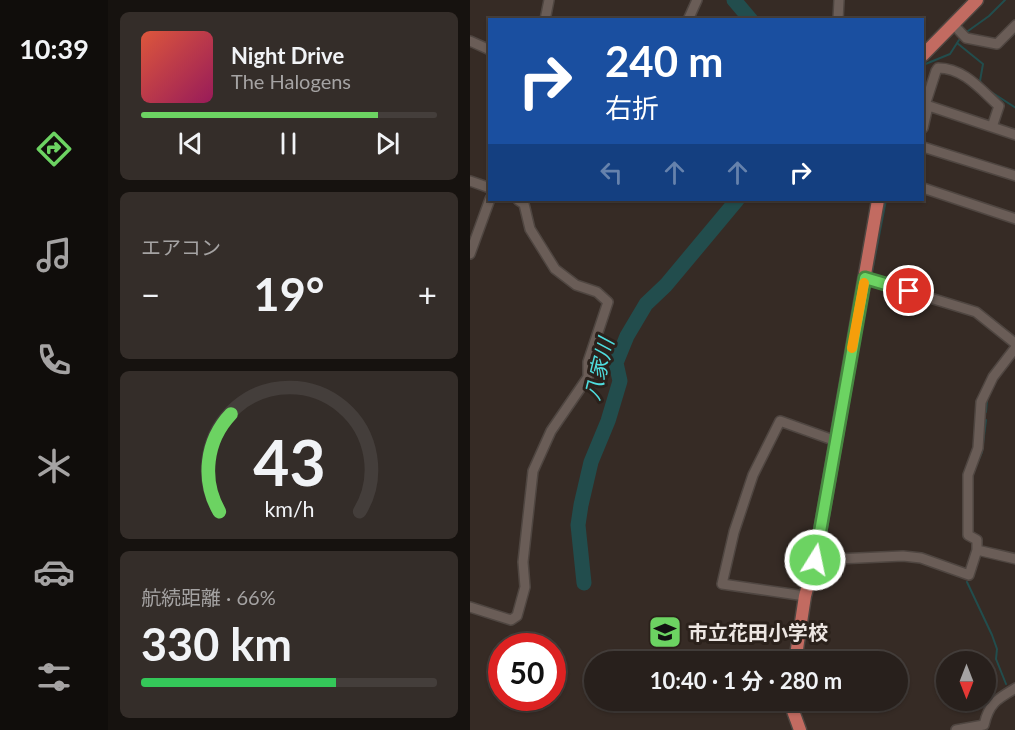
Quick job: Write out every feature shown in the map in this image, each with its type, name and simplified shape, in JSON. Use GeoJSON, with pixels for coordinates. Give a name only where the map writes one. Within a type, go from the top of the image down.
{"type":"FeatureCollection","features":[{"type":"Feature","properties":{"kind":"main road"},"geometry":{"type":"LineString","coordinates":[[924,54],[977,0]]}},
{"type":"Feature","properties":{"kind":"main road"},"geometry":{"type":"LineString","coordinates":[[797,651],[805,596],[815,560],[878,201]]}},
{"type":"Feature","properties":{"kind":"main road"},"geometry":{"type":"LineString","coordinates":[[793,711],[800,730]]}},
{"type":"Feature","properties":{"kind":"street"},"geometry":{"type":"LineString","coordinates":[[545,18],[549,0]]}},
{"type":"Feature","properties":{"kind":"street"},"geometry":{"type":"LineString","coordinates":[[689,18],[697,0]]}},
{"type":"Feature","properties":{"kind":"street"},"geometry":{"type":"LineString","coordinates":[[838,18],[839,0]]}},
{"type":"Feature","properties":{"kind":"street"},"geometry":{"type":"LineString","coordinates":[[953,24],[966,38],[997,44],[1016,25]]}},
{"type":"Feature","properties":{"kind":"street"},"geometry":{"type":"LineString","coordinates":[[470,41],[488,49]]}},
{"type":"Feature","properties":{"kind":"street"},"geometry":{"type":"LineString","coordinates":[[992,127],[999,106],[966,77],[948,68],[938,68],[925,105],[1016,135]]}},
{"type":"Feature","properties":{"kind":"street"},"geometry":{"type":"LineString","coordinates":[[924,147],[1016,176]]}},
{"type":"Feature","properties":{"kind":"street"},"geometry":{"type":"LineString","coordinates":[[470,181],[488,187]]}},
{"type":"Feature","properties":{"kind":"street"},"geometry":{"type":"LineString","coordinates":[[924,188],[1016,219]]}},
{"type":"Feature","properties":{"kind":"street"},"geometry":{"type":"LineString","coordinates":[[470,254],[489,201]]}},
{"type":"Feature","properties":{"kind":"street"},"geometry":{"type":"LineString","coordinates":[[470,607],[511,621],[517,616],[525,587],[523,562],[533,471],[551,431],[588,377],[588,363],[608,302],[597,292],[576,285],[556,269],[530,229],[524,204],[520,201]]}},
{"type":"Feature","properties":{"kind":"street"},"geometry":{"type":"LineString","coordinates":[[815,560],[912,557],[969,575],[977,550],[977,540],[968,535],[968,475],[978,448],[981,402],[993,377],[1014,350],[976,312],[865,278]]}},
{"type":"Feature","properties":{"kind":"street"},"geometry":{"type":"LineString","coordinates":[[805,596],[722,584],[734,532],[753,475],[780,421],[836,441]]}},
{"type":"Feature","properties":{"kind":"street"},"geometry":{"type":"LineString","coordinates":[[977,550],[1016,558]]}},
{"type":"Feature","properties":{"kind":"street"},"geometry":{"type":"LineString","coordinates":[[956,730],[984,725],[987,712],[997,698],[1016,688]]}},
{"type":"Feature","properties":{"kind":"waterway","name":"八家川"},"geometry":{"type":"LineString","coordinates":[[734,0],[749,18]]}},
{"type":"Feature","properties":{"kind":"waterway"},"geometry":{"type":"LineString","coordinates":[[968,31],[989,16],[1005,0]]}},
{"type":"Feature","properties":{"kind":"waterway"},"geometry":{"type":"LineString","coordinates":[[924,65],[950,54],[959,40]]}},
{"type":"Feature","properties":{"kind":"waterway"},"geometry":{"type":"LineString","coordinates":[[957,43],[983,64],[980,81],[982,84]]}},
{"type":"Feature","properties":{"kind":"waterway"},"geometry":{"type":"LineString","coordinates":[[988,90],[1016,108]]}},
{"type":"Feature","properties":{"kind":"waterway","name":"八家川"},"geometry":{"type":"LineString","coordinates":[[584,583],[578,525],[591,462],[608,421],[620,381],[616,363],[627,336],[646,304],[666,285],[736,201]]}},
{"type":"Feature","properties":{"kind":"waterway"},"geometry":{"type":"LineString","coordinates":[[872,272],[886,201]]}},
{"type":"Feature","properties":{"kind":"waterway"},"geometry":{"type":"LineString","coordinates":[[1004,369],[1015,355]]}},
{"type":"Feature","properties":{"kind":"waterway"},"geometry":{"type":"LineString","coordinates":[[986,412],[987,400]]}},
{"type":"Feature","properties":{"kind":"waterway"},"geometry":{"type":"LineString","coordinates":[[975,468],[982,452],[986,420]]}},
{"type":"Feature","properties":{"kind":"waterway"},"geometry":{"type":"LineString","coordinates":[[972,518],[973,530]]}},
{"type":"Feature","properties":{"kind":"waterway"},"geometry":{"type":"LineString","coordinates":[[967,582],[992,635],[997,649],[996,659],[1006,684]]}},
{"type":"Feature","properties":{"kind":"slow traffic"},"geometry":{"type":"LineString","coordinates":[[852,348],[864,283]]}},
{"type":"Feature","properties":{"kind":"place","name":"市立花田小学校"},"geometry":{"type":"Point","coordinates":[665,632]}},
{"type":"Feature","properties":{"kind":"route"},"geometry":{"type":"LineString","coordinates":[[815,560],[865,278],[909,291]]}}]}
